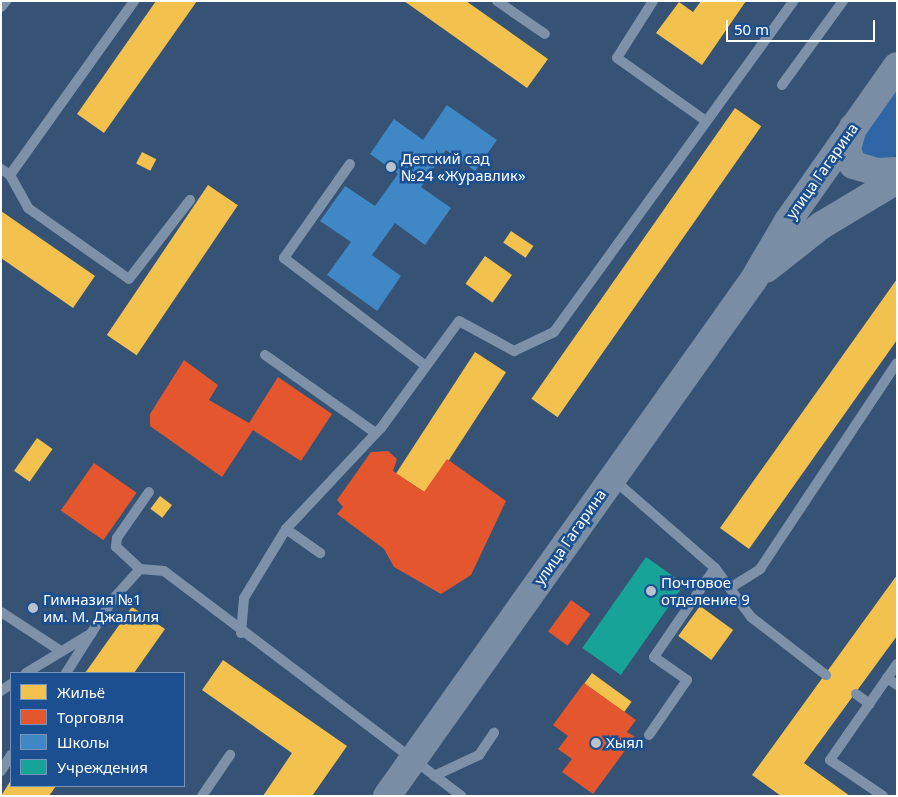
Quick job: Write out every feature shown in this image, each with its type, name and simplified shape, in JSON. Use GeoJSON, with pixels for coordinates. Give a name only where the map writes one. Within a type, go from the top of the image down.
{"type":"FeatureCollection","features":[{"type":"Feature","properties":{"kind":"street","name":"улица Гагарина"},"geometry":{"type":"LineString","coordinates":[[387,796],[754,279],[853,126],[897,66]]}},
{"type":"Feature","properties":{"kind":"street"},"geometry":{"type":"LineString","coordinates":[[853,126],[846,150],[853,165],[877,172],[897,171]]}},
{"type":"Feature","properties":{"kind":"street","name":"улица Гагарина"},"geometry":{"type":"LineString","coordinates":[[754,279],[822,225],[897,180]]}},
{"type":"Feature","properties":{"kind":"lane"},"geometry":{"type":"LineString","coordinates":[[1,7],[6,1]]}},
{"type":"Feature","properties":{"kind":"lane"},"geometry":{"type":"LineString","coordinates":[[10,176],[134,1]]}},
{"type":"Feature","properties":{"kind":"lane"},"geometry":{"type":"LineString","coordinates":[[497,1],[545,34]]}},
{"type":"Feature","properties":{"kind":"lane"},"geometry":{"type":"LineString","coordinates":[[653,1],[617,58],[706,121]]}},
{"type":"Feature","properties":{"kind":"lane"},"geometry":{"type":"LineString","coordinates":[[241,633],[244,598],[286,529],[374,432],[459,321],[514,351],[554,332],[794,1]]}},
{"type":"Feature","properties":{"kind":"lane"},"geometry":{"type":"LineString","coordinates":[[782,85],[843,1]]}},
{"type":"Feature","properties":{"kind":"lane"},"geometry":{"type":"LineString","coordinates":[[350,164],[284,258],[426,366]]}},
{"type":"Feature","properties":{"kind":"lane"},"geometry":{"type":"LineString","coordinates":[[1,169],[10,176],[28,208],[129,279],[190,200]]}},
{"type":"Feature","properties":{"kind":"lane"},"geometry":{"type":"LineString","coordinates":[[265,355],[374,432]]}},
{"type":"Feature","properties":{"kind":"lane"},"geometry":{"type":"LineString","coordinates":[[730,588],[760,569],[897,363]]}},
{"type":"Feature","properties":{"kind":"lane"},"geometry":{"type":"LineString","coordinates":[[612,478],[715,568],[751,617],[826,675]]}},
{"type":"Feature","properties":{"kind":"lane"},"geometry":{"type":"LineString","coordinates":[[149,492],[117,538],[116,547],[140,569],[164,571],[241,633],[462,796]]}},
{"type":"Feature","properties":{"kind":"lane"},"geometry":{"type":"LineString","coordinates":[[286,529],[320,553]]}},
{"type":"Feature","properties":{"kind":"lane"},"geometry":{"type":"LineString","coordinates":[[648,735],[687,680],[654,657],[715,568]]}},
{"type":"Feature","properties":{"kind":"lane"},"geometry":{"type":"LineString","coordinates":[[67,672],[113,599],[140,569]]}},
{"type":"Feature","properties":{"kind":"lane"},"geometry":{"type":"LineString","coordinates":[[1,612],[59,650]]}},
{"type":"Feature","properties":{"kind":"lane"},"geometry":{"type":"LineString","coordinates":[[27,672],[59,650],[92,633]]}},
{"type":"Feature","properties":{"kind":"lane"},"geometry":{"type":"LineString","coordinates":[[883,796],[830,760],[897,664]]}},
{"type":"Feature","properties":{"kind":"lane"},"geometry":{"type":"LineString","coordinates":[[887,678],[897,685]]}},
{"type":"Feature","properties":{"kind":"lane"},"geometry":{"type":"LineString","coordinates":[[856,694],[870,704]]}},
{"type":"Feature","properties":{"kind":"lane"},"geometry":{"type":"LineString","coordinates":[[434,776],[479,755],[494,733]]}},
{"type":"Feature","properties":{"kind":"lane"},"geometry":{"type":"LineString","coordinates":[[202,796],[230,755]]}},
{"type":"Feature","properties":{"kind":"lane"},"geometry":{"type":"LineString","coordinates":[[1,770],[10,756]]}},
{"type":"Feature","properties":{"kind":"shaded area"},"geometry":{"type":"Polygon","coordinates":[[[897,85],[897,155],[881,165],[867,164],[858,139],[897,85]]]}},
{"type":"Feature","properties":{"kind":"building: Жильё"},"geometry":{"type":"Polygon","coordinates":[[[156,1],[197,1],[104,133],[77,114],[156,1]]]}},
{"type":"Feature","properties":{"kind":"building: Жильё"},"geometry":{"type":"Polygon","coordinates":[[[404,1],[466,1],[548,59],[527,88],[404,1]]]}},
{"type":"Feature","properties":{"kind":"building: Жильё"},"geometry":{"type":"Polygon","coordinates":[[[701,1],[746,1],[702,65],[656,33],[679,2],[693,12],[701,1]]]}},
{"type":"Feature","properties":{"kind":"building: Жильё"},"geometry":{"type":"Polygon","coordinates":[[[735,108],[761,126],[558,417],[531,399],[735,108]]]}},
{"type":"Feature","properties":{"kind":"building: Жильё"},"geometry":{"type":"Polygon","coordinates":[[[142,152],[156,159],[150,171],[136,164],[142,152]]]}},
{"type":"Feature","properties":{"kind":"building: Жильё"},"geometry":{"type":"Polygon","coordinates":[[[208,185],[238,205],[137,355],[107,335],[208,185]]]}},
{"type":"Feature","properties":{"kind":"building: Жильё"},"geometry":{"type":"Polygon","coordinates":[[[1,211],[95,276],[73,308],[1,258],[1,211]]]}},
{"type":"Feature","properties":{"kind":"building: Жильё"},"geometry":{"type":"Polygon","coordinates":[[[511,231],[533,246],[526,258],[503,243],[511,231]]]}},
{"type":"Feature","properties":{"kind":"building: Жильё"},"geometry":{"type":"Polygon","coordinates":[[[485,256],[512,275],[493,303],[465,284],[485,256]]]}},
{"type":"Feature","properties":{"kind":"building: Жильё"},"geometry":{"type":"Polygon","coordinates":[[[897,279],[897,340],[749,549],[720,528],[897,279]]]}},
{"type":"Feature","properties":{"kind":"building: Жильё"},"geometry":{"type":"Polygon","coordinates":[[[475,352],[506,372],[427,494],[396,474],[475,352]]]}},
{"type":"Feature","properties":{"kind":"building: Жильё"},"geometry":{"type":"Polygon","coordinates":[[[37,438],[53,449],[30,482],[14,471],[37,438]]]}},
{"type":"Feature","properties":{"kind":"building: Жильё"},"geometry":{"type":"Polygon","coordinates":[[[160,496],[172,505],[162,518],[150,509],[160,496]]]}},
{"type":"Feature","properties":{"kind":"building: Жильё"},"geometry":{"type":"Polygon","coordinates":[[[897,575],[897,636],[804,763],[850,796],[781,796],[752,775],[897,575]]]}},
{"type":"Feature","properties":{"kind":"building: Жильё"},"geometry":{"type":"Polygon","coordinates":[[[700,606],[733,630],[711,660],[678,636],[700,606]]]}},
{"type":"Feature","properties":{"kind":"building: Жильё"},"geometry":{"type":"Polygon","coordinates":[[[132,607],[165,629],[135,672],[86,672],[132,607]]]}},
{"type":"Feature","properties":{"kind":"building: Жильё"},"geometry":{"type":"Polygon","coordinates":[[[223,660],[347,746],[312,796],[263,796],[292,753],[202,690],[223,660]]]}},
{"type":"Feature","properties":{"kind":"building: Жильё"},"geometry":{"type":"Polygon","coordinates":[[[592,673],[632,702],[624,712],[584,684],[592,673]]]}},
{"type":"Feature","properties":{"kind":"building: Жильё"},"geometry":{"type":"Polygon","coordinates":[[[10,782],[10,787],[55,787],[49,796],[1,796],[10,782]]]}},
{"type":"Feature","properties":{"kind":"building: Торговля"},"geometry":{"type":"Polygon","coordinates":[[[184,360],[218,385],[209,400],[249,423],[278,377],[332,414],[301,461],[253,430],[222,477],[150,426],[150,414],[184,360]]]}},
{"type":"Feature","properties":{"kind":"building: Торговля"},"geometry":{"type":"Polygon","coordinates":[[[388,451],[397,459],[393,471],[424,492],[447,459],[506,501],[471,575],[441,594],[394,567],[384,549],[337,514],[343,507],[337,500],[371,452],[388,451]]]}},
{"type":"Feature","properties":{"kind":"building: Торговля"},"geometry":{"type":"Polygon","coordinates":[[[94,463],[137,493],[103,540],[61,511],[94,463]]]}},
{"type":"Feature","properties":{"kind":"building: Торговля"},"geometry":{"type":"Polygon","coordinates":[[[571,600],[590,614],[567,646],[548,632],[571,600]]]}},
{"type":"Feature","properties":{"kind":"building: Торговля","name":"Хыял"},"geometry":{"type":"Polygon","coordinates":[[[584,683],[636,720],[627,732],[635,737],[593,794],[562,772],[572,759],[558,749],[568,736],[553,725],[584,683]]]}},
{"type":"Feature","properties":{"kind":"building: Школы"},"geometry":{"type":"Polygon","coordinates":[[[447,105],[497,140],[475,171],[446,150],[421,187],[451,208],[425,245],[395,223],[372,255],[401,276],[377,311],[327,275],[351,242],[320,221],[345,186],[375,206],[398,174],[370,154],[394,119],[423,140],[447,105]]]}},
{"type":"Feature","properties":{"kind":"building: Учреждения"},"geometry":{"type":"Polygon","coordinates":[[[646,557],[685,584],[621,675],[582,648],[646,557]]]}},
{"type":"Feature","properties":{"kind":"place","name":"Детский сад №24 «Журавлик»"},"geometry":{"type":"Point","coordinates":[391,167]}},
{"type":"Feature","properties":{"kind":"place","name":"Почтовое отделение 9"},"geometry":{"type":"Point","coordinates":[651,591]}},
{"type":"Feature","properties":{"kind":"place","name":"Гимназия №1 им. М. Джалиля"},"geometry":{"type":"Point","coordinates":[33,608]}},
{"type":"Feature","properties":{"kind":"place","name":"Хыял"},"geometry":{"type":"Point","coordinates":[596,743]}}]}
